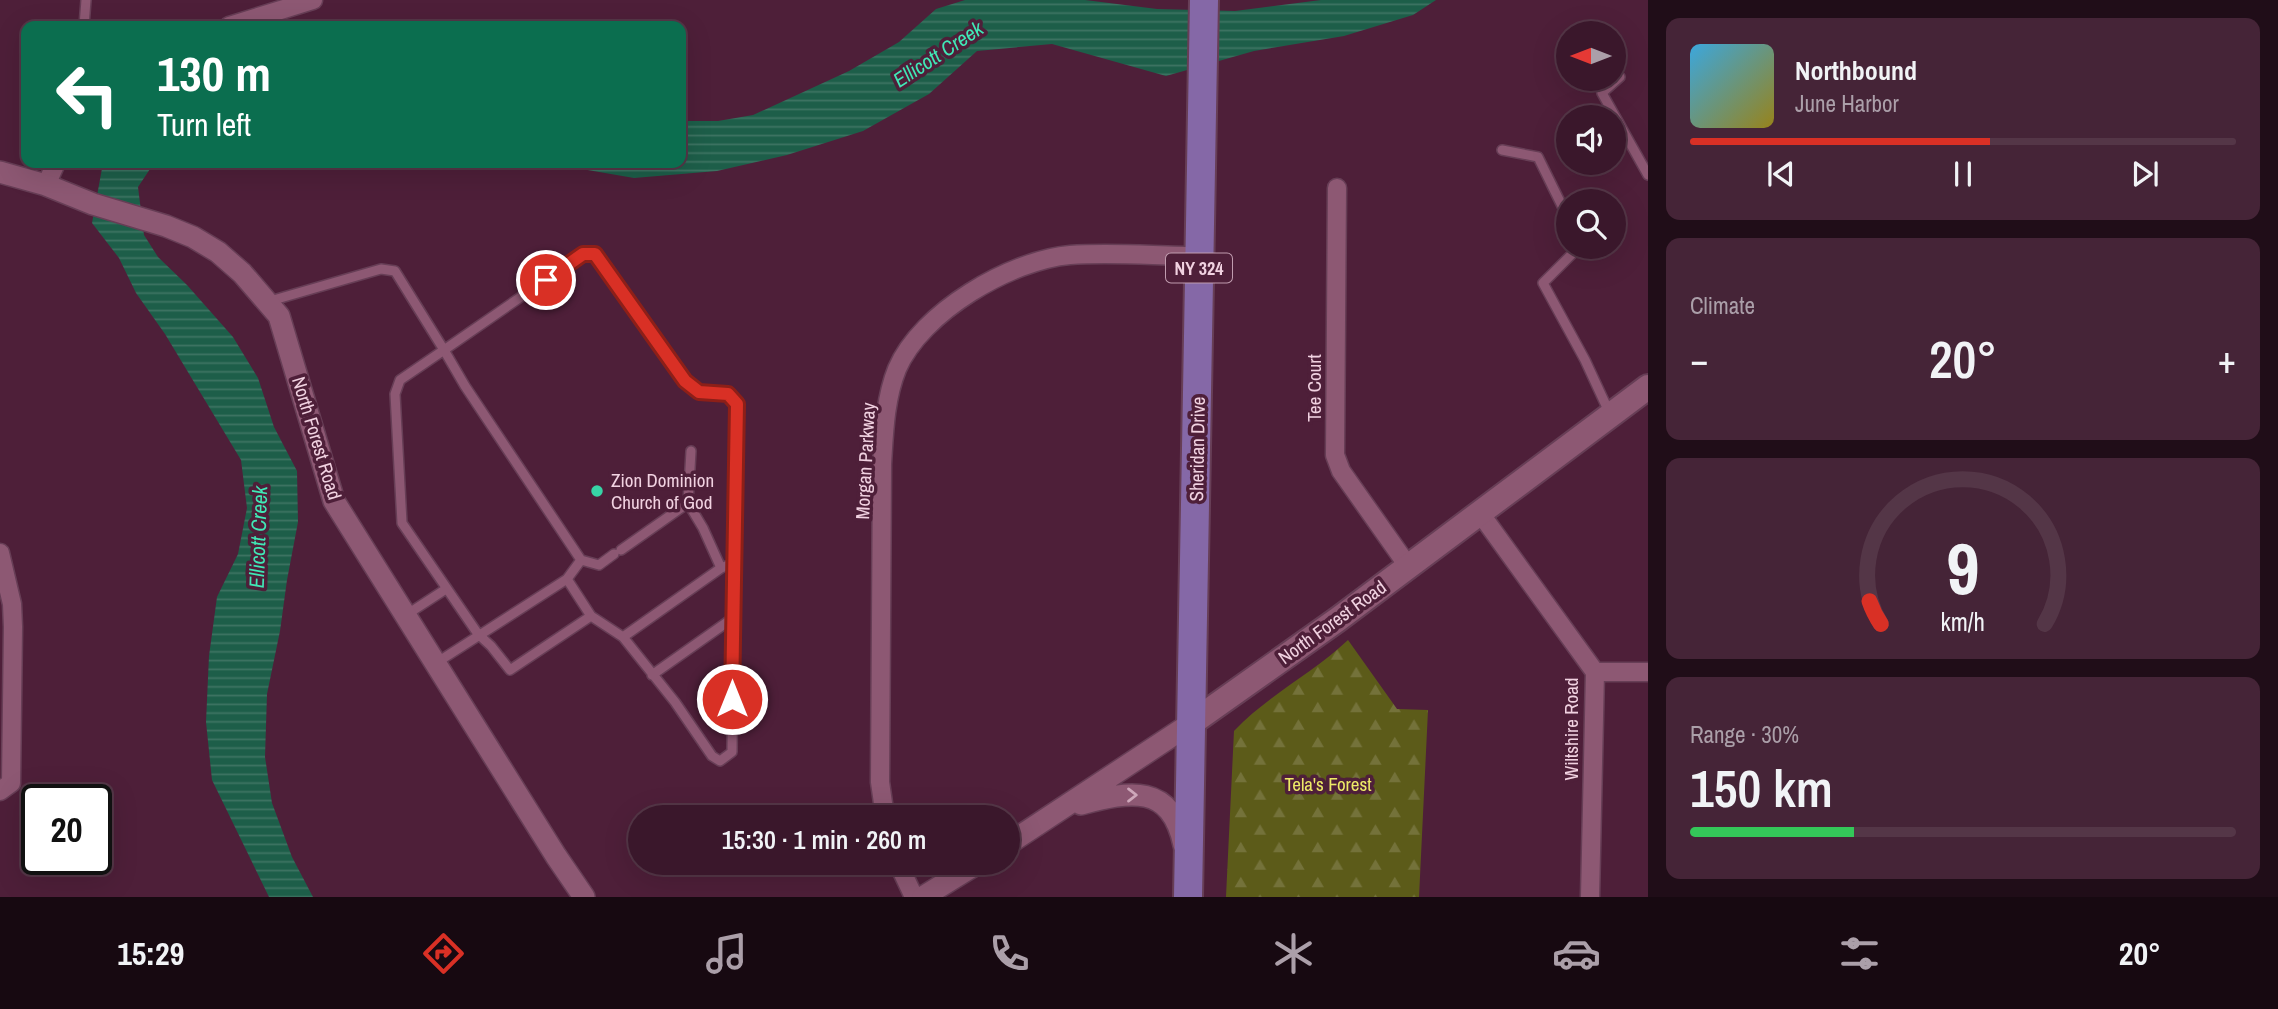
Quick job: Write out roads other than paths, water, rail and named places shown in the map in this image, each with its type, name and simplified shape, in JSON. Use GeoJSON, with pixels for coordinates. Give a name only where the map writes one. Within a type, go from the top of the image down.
{"type":"FeatureCollection","features":[{"type":"Feature","properties":{"kind":"main road","name":"Sheridan Drive"},"geometry":{"type":"LineString","coordinates":[[1188,883],[1204,0]]}},
{"type":"Feature","properties":{"kind":"main road","name":"North Forest Road"},"geometry":{"type":"LineString","coordinates":[[1193,722],[1648,387]]}},
{"type":"Feature","properties":{"kind":"street"},"geometry":{"type":"LineString","coordinates":[[245,21],[313,0]]}},
{"type":"Feature","properties":{"kind":"street"},"geometry":{"type":"LineString","coordinates":[[46,184],[54,168]]}},
{"type":"Feature","properties":{"kind":"street","name":"North Forest Road"},"geometry":{"type":"LineString","coordinates":[[0,172],[46,184],[93,204],[193,237],[218,252],[242,273],[268,302],[279,316],[334,501],[584,897]]}},
{"type":"Feature","properties":{"kind":"street","name":"Tee Court"},"geometry":{"type":"LineString","coordinates":[[1337,188],[1335,455],[1341,471],[1408,566]]}},
{"type":"Feature","properties":{"kind":"street","name":"Morgan Parkway"},"geometry":{"type":"LineString","coordinates":[[883,805],[880,782],[882,464],[890,390],[906,351],[930,324],[968,295],[994,278],[1021,266],[1070,255],[1199,256]]}},
{"type":"Feature","properties":{"kind":"street","name":"Wiltshire Road"},"geometry":{"type":"LineString","coordinates":[[1480,513],[1595,672],[1590,897]]}},
{"type":"Feature","properties":{"kind":"street"},"geometry":{"type":"LineString","coordinates":[[0,554],[12,604],[13,627],[11,783],[0,791]]}},
{"type":"Feature","properties":{"kind":"street"},"geometry":{"type":"LineString","coordinates":[[1595,672],[1648,672]]}},
{"type":"Feature","properties":{"kind":"street","name":"North Forest Road"},"geometry":{"type":"LineString","coordinates":[[1020,836],[1193,722]]}},
{"type":"Feature","properties":{"kind":"street"},"geometry":{"type":"LineString","coordinates":[[1065,808],[1124,794],[1138,793],[1154,798],[1166,807],[1180,827],[1188,883]]}},
{"type":"Feature","properties":{"kind":"street"},"geometry":{"type":"LineString","coordinates":[[904,875],[914,897]]}},
{"type":"Feature","properties":{"kind":"street"},"geometry":{"type":"LineString","coordinates":[[923,897],[959,875]]}},
{"type":"Feature","properties":{"kind":"lane"},"geometry":{"type":"LineString","coordinates":[[84,21],[86,0]]}},
{"type":"Feature","properties":{"kind":"lane"},"geometry":{"type":"LineString","coordinates":[[1604,91],[1602,93],[1648,175]]}},
{"type":"Feature","properties":{"kind":"lane"},"geometry":{"type":"LineString","coordinates":[[1502,150],[1538,157],[1556,194]]}},
{"type":"Feature","properties":{"kind":"lane"},"geometry":{"type":"LineString","coordinates":[[567,579],[591,616],[623,637],[675,702],[712,756],[720,761],[727,757],[732,752],[737,404],[728,394],[699,392],[685,381],[595,254],[583,254],[400,380],[395,394],[401,523],[478,634],[510,670],[591,616]]}},
{"type":"Feature","properties":{"kind":"lane"},"geometry":{"type":"LineString","coordinates":[[1567,259],[1543,283],[1611,415]]}},
{"type":"Feature","properties":{"kind":"lane"},"geometry":{"type":"LineString","coordinates":[[268,302],[382,269],[395,271],[465,386],[580,560],[598,565],[688,503]]}},
{"type":"Feature","properties":{"kind":"lane"},"geometry":{"type":"LineString","coordinates":[[691,451],[688,503],[721,568]]}},
{"type":"Feature","properties":{"kind":"lane"},"geometry":{"type":"LineString","coordinates":[[435,663],[567,579],[580,560]]}},
{"type":"Feature","properties":{"kind":"lane"},"geometry":{"type":"LineString","coordinates":[[623,637],[721,568],[733,563]]}},
{"type":"Feature","properties":{"kind":"lane"},"geometry":{"type":"LineString","coordinates":[[406,616],[446,589]]}},
{"type":"Feature","properties":{"kind":"lane"},"geometry":{"type":"LineString","coordinates":[[652,675],[733,618]]}},
{"type":"Feature","properties":{"kind":"water","name":"Ellicott Creek"},"geometry":{"type":"Polygon","coordinates":[[[965,0],[1085,0],[1157,9],[1235,11],[1321,0],[1436,0],[1413,15],[1344,36],[1254,51],[1166,76],[1052,44],[977,51],[929,94],[863,131],[787,155],[717,171],[634,178],[576,168],[686,168],[686,121],[718,121],[753,115],[849,71],[899,42],[936,9],[965,0]]]}},
{"type":"Feature","properties":{"kind":"water","name":"Ellicott Creek"},"geometry":{"type":"Polygon","coordinates":[[[102,168],[151,168],[138,187],[144,235],[158,257],[233,337],[258,378],[274,427],[297,471],[298,522],[267,694],[265,757],[272,803],[292,857],[313,897],[269,897],[212,780],[206,722],[209,656],[217,597],[238,554],[247,508],[241,460],[165,334],[136,293],[119,258],[92,223],[102,168]]]}},
{"type":"Feature","properties":{"kind":"place","name":"Zion Dominion Church of God"},"geometry":{"type":"Point","coordinates":[597,491]}},
{"type":"Feature","properties":{"kind":"park label","name":"Tela's Forest"},"geometry":{"type":"Point","coordinates":[1328,784]}}]}
